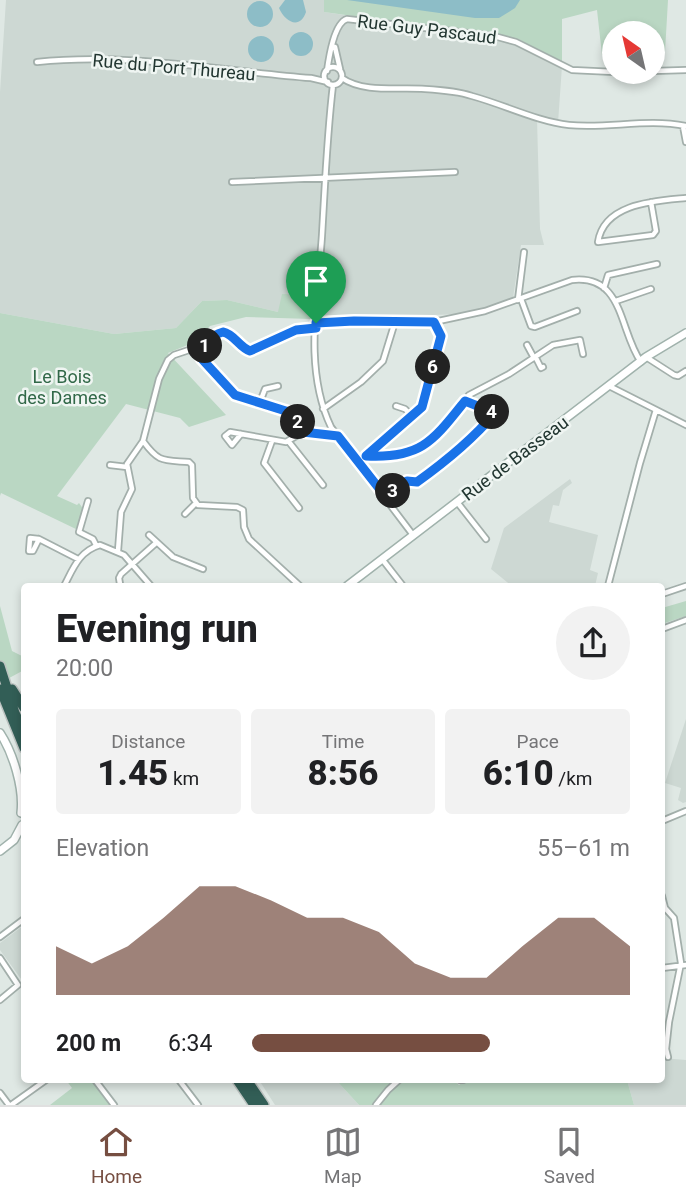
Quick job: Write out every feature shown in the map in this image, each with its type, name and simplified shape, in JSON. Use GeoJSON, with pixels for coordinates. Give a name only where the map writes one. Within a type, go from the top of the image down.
{"type":"FeatureCollection","features":[{"type":"Feature","properties":{"kind":"highway"},"geometry":{"type":"LineString","coordinates":[[0,655],[12,688],[21,703]]}},
{"type":"Feature","properties":{"kind":"highway"},"geometry":{"type":"LineString","coordinates":[[0,666],[21,725]]}},
{"type":"Feature","properties":{"kind":"highway"},"geometry":{"type":"LineString","coordinates":[[0,689],[21,741]]}},
{"type":"Feature","properties":{"kind":"highway"},"geometry":{"type":"LineString","coordinates":[[239,1083],[254,1105]]}},
{"type":"Feature","properties":{"kind":"highway"},"geometry":{"type":"LineString","coordinates":[[249,1083],[264,1105]]}},
{"type":"Feature","properties":{"kind":"street","name":"Rue Guy Pascaud"},"geometry":{"type":"LineString","coordinates":[[326,72],[336,29],[341,21],[347,19],[494,36],[516,42],[572,70],[602,71]]}},
{"type":"Feature","properties":{"kind":"street","name":"Rue Guy Pascaud"},"geometry":{"type":"LineString","coordinates":[[334,43],[340,71]]}},
{"type":"Feature","properties":{"kind":"street","name":"Rue du Port Thureau"},"geometry":{"type":"LineString","coordinates":[[37,62],[120,60],[311,78],[330,83]]}},
{"type":"Feature","properties":{"kind":"street"},"geometry":{"type":"LineString","coordinates":[[413,535],[338,436],[323,409],[317,382],[316,326],[330,83],[326,72],[333,67],[340,71],[342,78],[356,86],[422,89],[471,95],[568,125],[670,122],[685,126],[686,142]]}},
{"type":"Feature","properties":{"kind":"street"},"geometry":{"type":"LineString","coordinates":[[665,71],[686,70]]}},
{"type":"Feature","properties":{"kind":"street","name":"Rue du Port Thureau"},"geometry":{"type":"LineString","coordinates":[[311,78],[320,77],[326,72]]}},
{"type":"Feature","properties":{"kind":"street"},"geometry":{"type":"LineString","coordinates":[[330,83],[339,82],[342,78]]}},
{"type":"Feature","properties":{"kind":"street"},"geometry":{"type":"LineString","coordinates":[[232,182],[455,172]]}},
{"type":"Feature","properties":{"kind":"street"},"geometry":{"type":"LineString","coordinates":[[651,202],[656,231],[653,235],[598,242],[600,230],[621,212],[651,202],[686,198]]}},
{"type":"Feature","properties":{"kind":"street"},"geometry":{"type":"LineString","coordinates":[[524,252],[519,300],[531,326],[535,327],[577,311]]}},
{"type":"Feature","properties":{"kind":"street"},"geometry":{"type":"LineString","coordinates":[[604,288],[608,275],[657,264]]}},
{"type":"Feature","properties":{"kind":"street"},"geometry":{"type":"LineString","coordinates":[[303,432],[289,412],[235,395],[203,363],[201,355],[212,337],[223,332],[230,334],[244,349],[250,351],[296,330],[316,326],[434,322],[485,311],[572,280],[582,279],[611,293],[631,348],[644,360],[674,376],[686,371]]}},
{"type":"Feature","properties":{"kind":"street"},"geometry":{"type":"LineString","coordinates":[[616,301],[651,289]]}},
{"type":"Feature","properties":{"kind":"street"},"geometry":{"type":"LineString","coordinates":[[323,409],[361,382],[383,361],[395,322]]}},
{"type":"Feature","properties":{"kind":"street"},"geometry":{"type":"LineString","coordinates":[[359,461],[422,407],[441,336],[434,322]]}},
{"type":"Feature","properties":{"kind":"street","name":"Rue de Basseau"},"geometry":{"type":"LineString","coordinates":[[351,583],[609,386],[686,333]]}},
{"type":"Feature","properties":{"kind":"street"},"geometry":{"type":"LineString","coordinates":[[366,456],[401,456],[416,450],[440,432],[469,395],[553,345],[580,340],[583,354]]}},
{"type":"Feature","properties":{"kind":"street"},"geometry":{"type":"LineString","coordinates":[[527,345],[541,368],[543,367]]}},
{"type":"Feature","properties":{"kind":"street"},"geometry":{"type":"LineString","coordinates":[[118,551],[121,512],[131,494],[132,485],[127,467],[143,441],[155,390],[168,360],[198,346],[204,348]]}},
{"type":"Feature","properties":{"kind":"street"},"geometry":{"type":"LineString","coordinates":[[260,402],[265,389],[278,386]]}},
{"type":"Feature","properties":{"kind":"street"},"geometry":{"type":"LineString","coordinates":[[609,386],[686,425]]}},
{"type":"Feature","properties":{"kind":"street"},"geometry":{"type":"LineString","coordinates":[[465,401],[495,413]]}},
{"type":"Feature","properties":{"kind":"street"},"geometry":{"type":"LineString","coordinates":[[385,496],[407,481],[417,482],[451,457],[502,404]]}},
{"type":"Feature","properties":{"kind":"street"},"geometry":{"type":"LineString","coordinates":[[396,405],[412,416]]}},
{"type":"Feature","properties":{"kind":"street"},"geometry":{"type":"LineString","coordinates":[[609,583],[656,410]]}},
{"type":"Feature","properties":{"kind":"street"},"geometry":{"type":"LineString","coordinates":[[241,434],[289,442],[303,432],[338,436]]}},
{"type":"Feature","properties":{"kind":"street"},"geometry":{"type":"LineString","coordinates":[[143,441],[157,458],[168,462],[189,462],[192,465],[195,503],[202,506],[237,507],[243,510],[244,527],[249,539],[297,583]]}},
{"type":"Feature","properties":{"kind":"street"},"geometry":{"type":"LineString","coordinates":[[272,441],[264,463],[299,508]]}},
{"type":"Feature","properties":{"kind":"street"},"geometry":{"type":"LineString","coordinates":[[289,442],[323,485]]}},
{"type":"Feature","properties":{"kind":"street"},"geometry":{"type":"LineString","coordinates":[[110,465],[127,467]]}},
{"type":"Feature","properties":{"kind":"street"},"geometry":{"type":"LineString","coordinates":[[378,487],[388,480],[395,490]]}},
{"type":"Feature","properties":{"kind":"street"},"geometry":{"type":"LineString","coordinates":[[88,502],[79,532],[93,539],[96,545],[118,551],[148,583]]}},
{"type":"Feature","properties":{"kind":"street"},"geometry":{"type":"LineString","coordinates":[[457,502],[486,539]]}},
{"type":"Feature","properties":{"kind":"street"},"geometry":{"type":"LineString","coordinates":[[185,514],[195,503]]}},
{"type":"Feature","properties":{"kind":"street"},"geometry":{"type":"LineString","coordinates":[[149,535],[173,557],[203,569]]}},
{"type":"Feature","properties":{"kind":"street"},"geometry":{"type":"LineString","coordinates":[[39,539],[78,559]]}},
{"type":"Feature","properties":{"kind":"street"},"geometry":{"type":"LineString","coordinates":[[120,583],[121,574],[156,543]]}},
{"type":"Feature","properties":{"kind":"street"},"geometry":{"type":"LineString","coordinates":[[66,583],[78,559],[96,545]]}},
{"type":"Feature","properties":{"kind":"street"},"geometry":{"type":"LineString","coordinates":[[382,559],[401,583]]}},
{"type":"Feature","properties":{"kind":"street"},"geometry":{"type":"LineString","coordinates":[[665,593],[686,586]]}},
{"type":"Feature","properties":{"kind":"street"},"geometry":{"type":"LineString","coordinates":[[665,628],[686,620]]}},
{"type":"Feature","properties":{"kind":"street"},"geometry":{"type":"LineString","coordinates":[[0,733],[11,757],[21,800]]}},
{"type":"Feature","properties":{"kind":"street"},"geometry":{"type":"LineString","coordinates":[[665,820],[686,811]]}},
{"type":"Feature","properties":{"kind":"street"},"geometry":{"type":"LineString","coordinates":[[0,851],[14,840],[21,828]]}},
{"type":"Feature","properties":{"kind":"street"},"geometry":{"type":"LineString","coordinates":[[665,908],[674,918],[683,965],[669,1022],[666,1049],[668,1057]]}},
{"type":"Feature","properties":{"kind":"street"},"geometry":{"type":"LineString","coordinates":[[0,937],[21,921]]}},
{"type":"Feature","properties":{"kind":"street"},"geometry":{"type":"LineString","coordinates":[[0,958],[18,985],[0,1000]]}},
{"type":"Feature","properties":{"kind":"street"},"geometry":{"type":"LineString","coordinates":[[665,968],[683,965]]}},
{"type":"Feature","properties":{"kind":"street"},"geometry":{"type":"LineString","coordinates":[[0,1093],[10,1105],[42,1083]]}},
{"type":"Feature","properties":{"kind":"street"},"geometry":{"type":"LineString","coordinates":[[97,1083],[114,1105]]}},
{"type":"Feature","properties":{"kind":"street"},"geometry":{"type":"LineString","coordinates":[[181,1083],[196,1104]]}},
{"type":"Feature","properties":{"kind":"street"},"geometry":{"type":"LineString","coordinates":[[376,1105],[396,1083]]}},
{"type":"Feature","properties":{"kind":"shaded area"},"geometry":{"type":"Polygon","coordinates":[[[6,0],[324,0],[324,12],[414,21],[519,39],[562,66],[558,123],[537,119],[540,229],[544,245],[521,245],[513,298],[463,314],[311,319],[311,295],[278,312],[227,300],[202,301],[176,328],[114,334],[0,313],[0,92],[6,0]]]}},
{"type":"Feature","properties":{"kind":"shaded area"},"geometry":{"type":"Polygon","coordinates":[[[570,479],[572,483],[563,490],[559,506],[553,505],[549,522],[598,535],[590,570],[598,573],[596,583],[508,583],[491,569],[504,528],[570,479]]]}},
{"type":"Feature","properties":{"kind":"shaded area"},"geometry":{"type":"Polygon","coordinates":[[[686,719],[686,802],[683,803],[678,800],[681,788],[665,783],[686,719]]]}},
{"type":"Feature","properties":{"kind":"shaded area"},"geometry":{"type":"Polygon","coordinates":[[[21,927],[21,979],[0,950],[0,943],[21,927]]]}},
{"type":"Feature","properties":{"kind":"shaded area"},"geometry":{"type":"Polygon","coordinates":[[[665,1058],[686,1060],[686,1105],[634,1105],[628,1083],[665,1083],[665,1058]]]}},
{"type":"Feature","properties":{"kind":"shaded area"},"geometry":{"type":"Polygon","coordinates":[[[261,1083],[339,1083],[359,1105],[275,1105],[261,1083]]]}},
{"type":"Feature","properties":{"kind":"green space"},"geometry":{"type":"Polygon","coordinates":[[[324,0],[668,0],[665,52],[665,21],[602,21],[602,55],[597,10],[562,19],[562,66],[519,39],[324,12],[324,0]]]}},
{"type":"Feature","properties":{"kind":"green space","name":"Le Bois des Dames"},"geometry":{"type":"Polygon","coordinates":[[[282,294],[311,295],[311,319],[246,317],[210,326],[195,342],[168,353],[226,415],[189,427],[180,418],[126,404],[57,496],[77,505],[79,503],[84,510],[78,530],[1,493],[0,496],[0,313],[114,334],[176,328],[202,301],[227,300],[278,312],[282,294]]]}},
{"type":"Feature","properties":{"kind":"green space"},"geometry":{"type":"Polygon","coordinates":[[[686,601],[686,616],[665,623],[665,607],[686,601]]]}},
{"type":"Feature","properties":{"kind":"green space"},"geometry":{"type":"Polygon","coordinates":[[[0,606],[12,651],[21,656],[21,672],[0,683],[0,606]]]}},
{"type":"Feature","properties":{"kind":"green space"},"geometry":{"type":"Polygon","coordinates":[[[68,1083],[94,1083],[111,1105],[50,1105],[72,1088],[68,1083]]]}},
{"type":"Feature","properties":{"kind":"green space"},"geometry":{"type":"Polygon","coordinates":[[[339,1083],[628,1083],[634,1105],[359,1105],[339,1083]]]}},
{"type":"Feature","properties":{"kind":"water"},"geometry":{"type":"Polygon","coordinates":[[[285,0],[303,0],[306,12],[300,21],[292,22],[282,13],[279,8],[285,0]]]}},
{"type":"Feature","properties":{"kind":"water"},"geometry":{"type":"Polygon","coordinates":[[[347,0],[520,0],[515,8],[499,18],[475,18],[347,0]]]}},
{"type":"Feature","properties":{"kind":"water"},"geometry":{"type":"Polygon","coordinates":[[[260,1],[269,5],[273,14],[269,23],[260,27],[251,23],[247,14],[251,5],[260,1]]]}},
{"type":"Feature","properties":{"kind":"water"},"geometry":{"type":"Polygon","coordinates":[[[301,32],[310,35],[313,44],[310,53],[301,56],[292,53],[289,44],[292,35],[301,32]]]}},
{"type":"Feature","properties":{"kind":"water"},"geometry":{"type":"Polygon","coordinates":[[[261,36],[270,40],[274,49],[270,58],[261,62],[252,58],[248,49],[252,40],[261,36]]]}},
{"type":"Feature","properties":{"kind":"route"},"geometry":{"type":"LineString","coordinates":[[434,322],[441,336],[422,407],[366,456],[401,456],[416,450],[440,432],[465,401],[495,413],[444,463],[417,482],[407,481],[385,496],[338,436],[303,432],[289,412],[235,395],[201,358],[212,337],[223,332],[227,332],[244,349],[250,351],[290,332],[316,328],[316,323],[434,322]]}}]}
